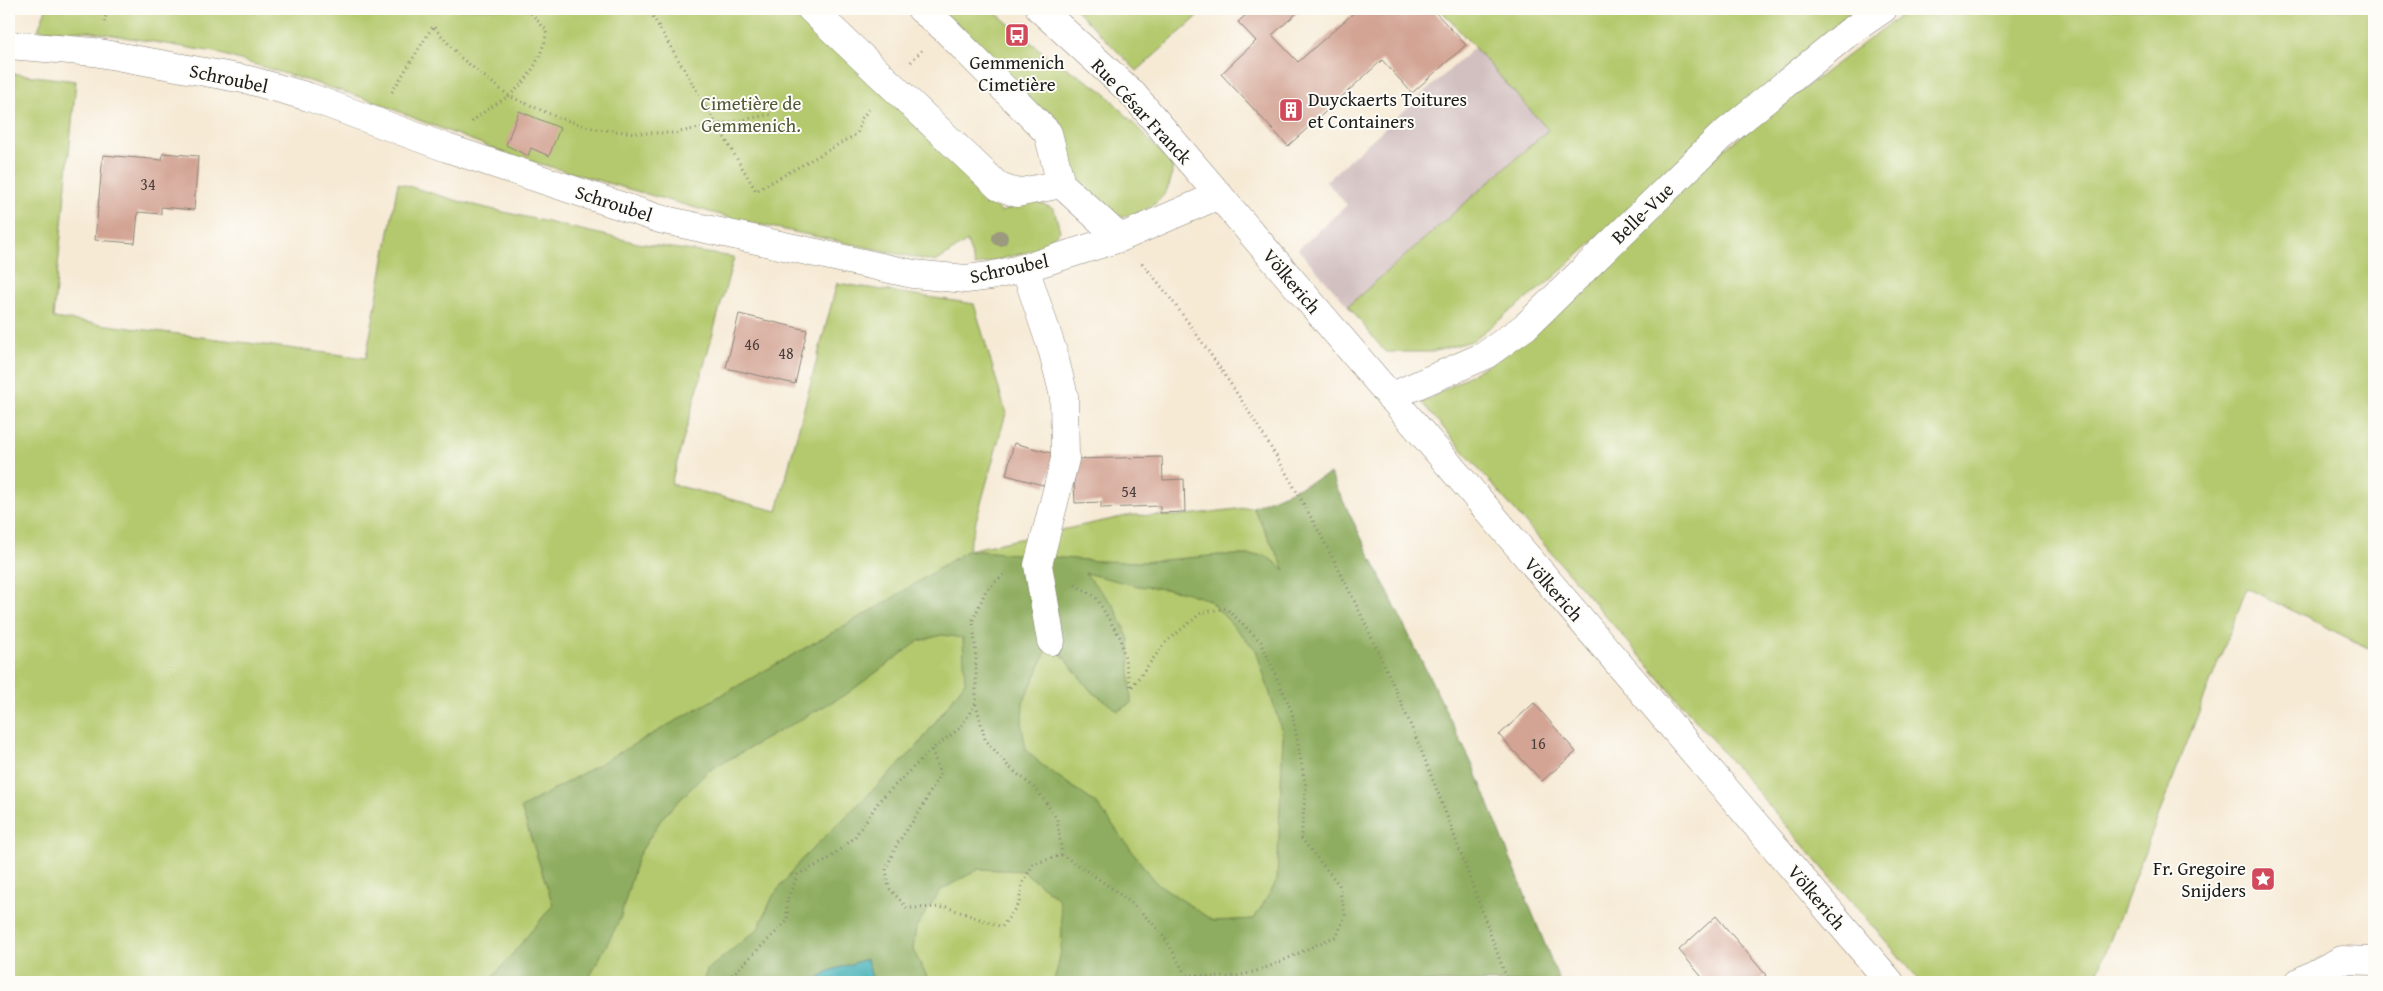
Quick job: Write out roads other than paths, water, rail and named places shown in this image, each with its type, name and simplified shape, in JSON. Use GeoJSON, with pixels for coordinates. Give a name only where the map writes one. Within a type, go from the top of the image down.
{"type":"FeatureCollection","features":[{"type":"Feature","properties":{"kind":"street"},"geometry":{"type":"LineString","coordinates":[[811,9],[999,187],[1017,193],[1061,184]]}},
{"type":"Feature","properties":{"kind":"street"},"geometry":{"type":"LineString","coordinates":[[921,9],[944,28],[1048,132],[1061,184],[1120,238]]}},
{"type":"Feature","properties":{"kind":"street","name":"Rue César Franck"},"geometry":{"type":"LineString","coordinates":[[1040,9],[1131,92],[1219,195]]}},
{"type":"Feature","properties":{"kind":"street","name":"Belle-Vue"},"geometry":{"type":"LineString","coordinates":[[1390,397],[1484,356],[1526,326],[1720,137],[1848,33],[1883,9]]}},
{"type":"Feature","properties":{"kind":"street","name":"Schroubel"},"geometry":{"type":"LineString","coordinates":[[9,45],[94,52],[249,80],[308,97],[447,148],[660,219],[913,274],[966,279],[1025,268],[1120,238],[1219,195]]}},
{"type":"Feature","properties":{"kind":"street","name":"Völkerich"},"geometry":{"type":"LineString","coordinates":[[1219,195],[1890,982]]}},
{"type":"Feature","properties":{"kind":"street"},"geometry":{"type":"LineString","coordinates":[[1025,268],[1053,352],[1064,396],[1065,459],[1038,565],[1051,641]]}},
{"type":"Feature","properties":{"kind":"street"},"geometry":{"type":"LineString","coordinates":[[2299,982],[2342,960],[2374,961]]}},
{"type":"Feature","properties":{"kind":"water"},"geometry":{"type":"Polygon","coordinates":[[[867,959],[873,982],[812,982],[829,971],[867,959]]]}},
{"type":"Feature","properties":{"kind":"place","name":"Gemmenich Cimetière"},"geometry":{"type":"Point","coordinates":[1017,35]}},
{"type":"Feature","properties":{"kind":"place","name":"Duyckaerts Toitures et Containers"},"geometry":{"type":"Point","coordinates":[1291,110]}},
{"type":"Feature","properties":{"kind":"place","name":"Fr. Gregoire Snijders"},"geometry":{"type":"Point","coordinates":[2263,879]}},
{"type":"Feature","properties":{"kind":"park label","name":"Cimetière de Gemmenich."},"geometry":{"type":"Point","coordinates":[751,114]}}]}
